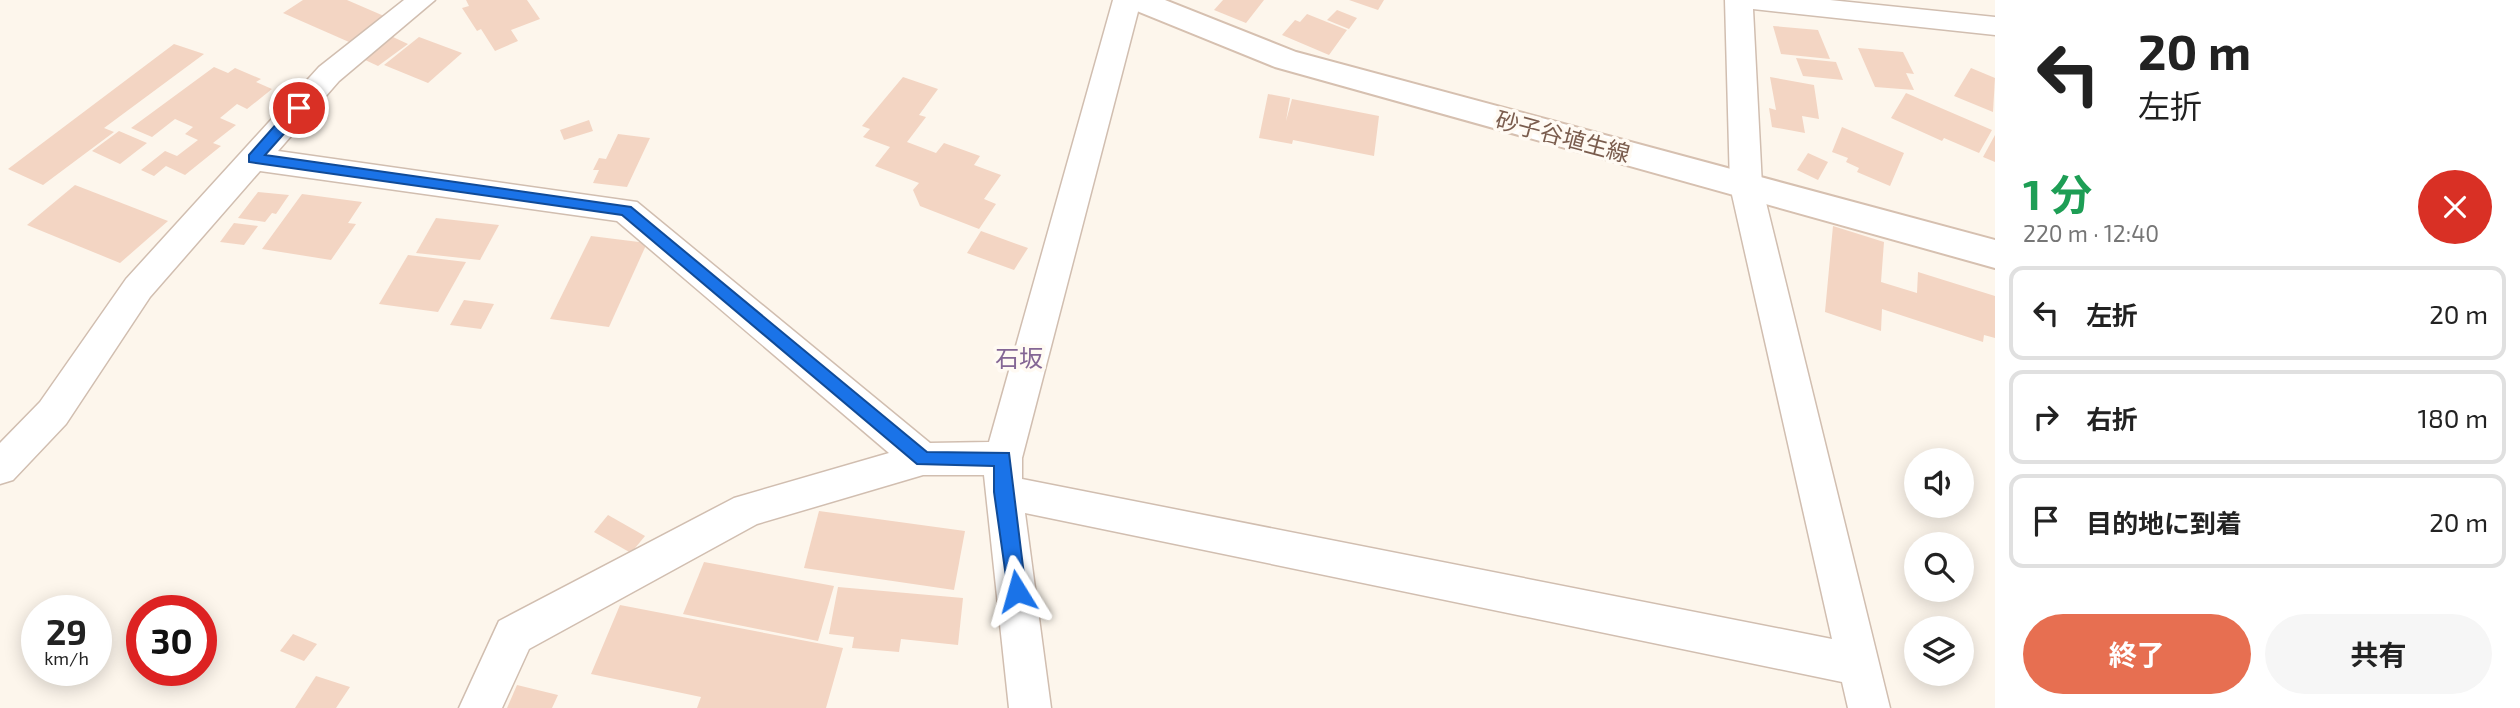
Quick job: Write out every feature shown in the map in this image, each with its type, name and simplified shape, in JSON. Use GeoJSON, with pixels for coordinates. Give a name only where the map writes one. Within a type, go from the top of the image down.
{"type":"FeatureCollection","features":[{"type":"Feature","properties":{"kind":"main road","name":"砂子谷埴生線"},"geometry":{"type":"LineString","coordinates":[[1138,0],[1286,60],[1995,254]]}},
{"type":"Feature","properties":{"kind":"street"},"geometry":{"type":"LineString","coordinates":[[0,468],[52,412],[138,288],[329,74],[421,0]]}},
{"type":"Feature","properties":{"kind":"street"},"geometry":{"type":"LineString","coordinates":[[1030,708],[1003,475],[1127,0]]}},
{"type":"Feature","properties":{"kind":"street"},"geometry":{"type":"LineString","coordinates":[[1739,0],[1746,186],[1869,708]]}},
{"type":"Feature","properties":{"kind":"street"},"geometry":{"type":"LineString","coordinates":[[1746,0],[1995,26]]}},
{"type":"Feature","properties":{"kind":"street"},"geometry":{"type":"LineString","coordinates":[[254,159],[626,210],[923,459]]}},
{"type":"Feature","properties":{"kind":"street"},"geometry":{"type":"LineString","coordinates":[[480,708],[513,635],[748,510],[923,459],[1860,665]]}},
{"type":"Feature","properties":{"kind":"building"},"geometry":{"type":"Polygon","coordinates":[[[303,0],[347,0],[384,16],[349,42],[283,13],[303,0]]]}},
{"type":"Feature","properties":{"kind":"building"},"geometry":{"type":"Polygon","coordinates":[[[466,0],[527,0],[540,19],[511,30],[518,41],[495,51],[481,29],[477,31],[462,8],[469,6],[466,0]]]}},
{"type":"Feature","properties":{"kind":"building"},"geometry":{"type":"Polygon","coordinates":[[[1223,0],[1264,0],[1246,23],[1214,10],[1223,0]]]}},
{"type":"Feature","properties":{"kind":"building"},"geometry":{"type":"Polygon","coordinates":[[[1349,0],[1384,0],[1378,10],[1349,0]]]}},
{"type":"Feature","properties":{"kind":"building"},"geometry":{"type":"Polygon","coordinates":[[[1337,10],[1357,18],[1349,29],[1327,20],[1337,10]]]}},
{"type":"Feature","properties":{"kind":"building"},"geometry":{"type":"Polygon","coordinates":[[[1307,14],[1347,30],[1329,55],[1282,35],[1295,20],[1300,22],[1307,14]]]}},
{"type":"Feature","properties":{"kind":"building"},"geometry":{"type":"Polygon","coordinates":[[[1773,26],[1818,30],[1830,59],[1781,54],[1773,26]]]}},
{"type":"Feature","properties":{"kind":"building"},"geometry":{"type":"Polygon","coordinates":[[[393,37],[408,44],[378,66],[363,59],[393,37]]]}},
{"type":"Feature","properties":{"kind":"building"},"geometry":{"type":"Polygon","coordinates":[[[419,37],[462,53],[428,83],[384,65],[419,37]]]}},
{"type":"Feature","properties":{"kind":"building"},"geometry":{"type":"Polygon","coordinates":[[[174,44],[204,54],[104,128],[114,132],[43,185],[8,169],[174,44]]]}},
{"type":"Feature","properties":{"kind":"building"},"geometry":{"type":"Polygon","coordinates":[[[1858,48],[1903,52],[1914,74],[1906,73],[1914,90],[1875,87],[1858,48]]]}},
{"type":"Feature","properties":{"kind":"building"},"geometry":{"type":"Polygon","coordinates":[[[1796,58],[1836,62],[1843,80],[1803,76],[1796,58]]]}},
{"type":"Feature","properties":{"kind":"building"},"geometry":{"type":"Polygon","coordinates":[[[214,67],[228,73],[235,68],[261,79],[256,82],[272,89],[247,109],[237,104],[220,118],[236,125],[213,143],[221,146],[185,175],[166,166],[154,176],[141,170],[165,151],[177,156],[198,140],[185,134],[193,127],[175,119],[152,137],[131,128],[214,67]]]}},
{"type":"Feature","properties":{"kind":"building"},"geometry":{"type":"Polygon","coordinates":[[[1971,68],[1995,78],[1993,112],[1954,96],[1971,68]]]}},
{"type":"Feature","properties":{"kind":"building"},"geometry":{"type":"Polygon","coordinates":[[[903,77],[938,89],[919,115],[926,117],[907,142],[936,153],[944,143],[980,156],[974,165],[1001,175],[984,199],[996,204],[979,229],[920,206],[913,190],[919,183],[875,166],[890,147],[863,137],[870,129],[862,126],[903,77]]]}},
{"type":"Feature","properties":{"kind":"building"},"geometry":{"type":"Polygon","coordinates":[[[1770,77],[1814,85],[1819,119],[1802,116],[1805,133],[1772,127],[1769,108],[1776,110],[1770,77]]]}},
{"type":"Feature","properties":{"kind":"building"},"geometry":{"type":"Polygon","coordinates":[[[1906,93],[1992,130],[1979,153],[1944,138],[1942,141],[1891,118],[1906,93]]]}},
{"type":"Feature","properties":{"kind":"building"},"geometry":{"type":"Polygon","coordinates":[[[1268,94],[1290,98],[1286,121],[1292,99],[1379,116],[1374,156],[1293,140],[1292,144],[1259,138],[1268,94]]]}},
{"type":"Feature","properties":{"kind":"building"},"geometry":{"type":"Polygon","coordinates":[[[589,120],[593,131],[564,140],[560,130],[589,120]]]}},
{"type":"Feature","properties":{"kind":"building"},"geometry":{"type":"Polygon","coordinates":[[[1842,127],[1904,153],[1890,186],[1857,172],[1859,168],[1846,162],[1848,158],[1832,152],[1842,127]]]}},
{"type":"Feature","properties":{"kind":"building"},"geometry":{"type":"Polygon","coordinates":[[[119,131],[147,143],[120,164],[92,151],[119,131]]]}},
{"type":"Feature","properties":{"kind":"building"},"geometry":{"type":"Polygon","coordinates":[[[618,134],[650,138],[627,187],[593,183],[599,170],[593,170],[599,158],[606,159],[618,134]]]}},
{"type":"Feature","properties":{"kind":"building"},"geometry":{"type":"Polygon","coordinates":[[[1995,135],[1995,162],[1983,157],[1995,135]]]}},
{"type":"Feature","properties":{"kind":"building"},"geometry":{"type":"Polygon","coordinates":[[[1808,153],[1828,162],[1818,180],[1797,170],[1808,153]]]}},
{"type":"Feature","properties":{"kind":"building"},"geometry":{"type":"Polygon","coordinates":[[[75,185],[168,221],[120,263],[27,225],[75,185]]]}},
{"type":"Feature","properties":{"kind":"building"},"geometry":{"type":"Polygon","coordinates":[[[258,192],[289,195],[276,214],[272,213],[265,222],[238,218],[258,192]]]}},
{"type":"Feature","properties":{"kind":"building"},"geometry":{"type":"Polygon","coordinates":[[[302,194],[362,202],[348,223],[356,224],[331,260],[262,249],[302,194]]]}},
{"type":"Feature","properties":{"kind":"building"},"geometry":{"type":"Polygon","coordinates":[[[436,218],[499,225],[480,260],[416,253],[436,218]]]}},
{"type":"Feature","properties":{"kind":"building"},"geometry":{"type":"Polygon","coordinates":[[[234,223],[258,226],[244,245],[220,242],[234,223]]]}},
{"type":"Feature","properties":{"kind":"building"},"geometry":{"type":"Polygon","coordinates":[[[1833,226],[1884,242],[1881,282],[1917,293],[1918,272],[1995,296],[1995,338],[1984,335],[1983,342],[1882,309],[1881,331],[1825,312],[1833,226]]]}},
{"type":"Feature","properties":{"kind":"building"},"geometry":{"type":"Polygon","coordinates":[[[981,231],[1028,248],[1014,270],[967,253],[981,231]]]}},
{"type":"Feature","properties":{"kind":"building"},"geometry":{"type":"Polygon","coordinates":[[[591,236],[647,243],[609,327],[550,319],[591,236]]]}},
{"type":"Feature","properties":{"kind":"building"},"geometry":{"type":"Polygon","coordinates":[[[408,255],[466,262],[438,312],[379,304],[408,255]]]}},
{"type":"Feature","properties":{"kind":"building"},"geometry":{"type":"Polygon","coordinates":[[[464,300],[494,304],[481,329],[450,325],[464,300]]]}},
{"type":"Feature","properties":{"kind":"building"},"geometry":{"type":"Polygon","coordinates":[[[819,511],[965,531],[954,590],[804,568],[819,511]]]}},
{"type":"Feature","properties":{"kind":"building"},"geometry":{"type":"Polygon","coordinates":[[[608,515],[645,536],[631,553],[594,532],[608,515]]]}},
{"type":"Feature","properties":{"kind":"building"},"geometry":{"type":"Polygon","coordinates":[[[704,562],[834,586],[818,641],[683,614],[704,562]]]}},
{"type":"Feature","properties":{"kind":"building"},"geometry":{"type":"Polygon","coordinates":[[[838,587],[963,598],[958,645],[901,639],[899,652],[852,648],[854,637],[829,634],[838,587]]]}},
{"type":"Feature","properties":{"kind":"building"},"geometry":{"type":"Polygon","coordinates":[[[620,605],[843,648],[826,708],[697,708],[701,697],[591,674],[620,605]]]}},
{"type":"Feature","properties":{"kind":"building"},"geometry":{"type":"Polygon","coordinates":[[[293,634],[317,644],[304,661],[280,651],[293,634]]]}},
{"type":"Feature","properties":{"kind":"building"},"geometry":{"type":"Polygon","coordinates":[[[316,676],[350,687],[336,708],[295,708],[316,676]]]}},
{"type":"Feature","properties":{"kind":"building"},"geometry":{"type":"Polygon","coordinates":[[[517,685],[558,695],[552,708],[507,708],[517,685]]]}},
{"type":"Feature","properties":{"kind":"district","name":"石坂"},"geometry":{"type":"Point","coordinates":[1019,357]}},
{"type":"Feature","properties":{"kind":"route"},"geometry":{"type":"LineString","coordinates":[[299,108],[254,159],[626,210],[923,459],[1003,458],[1003,492],[1017,591]]}}]}
